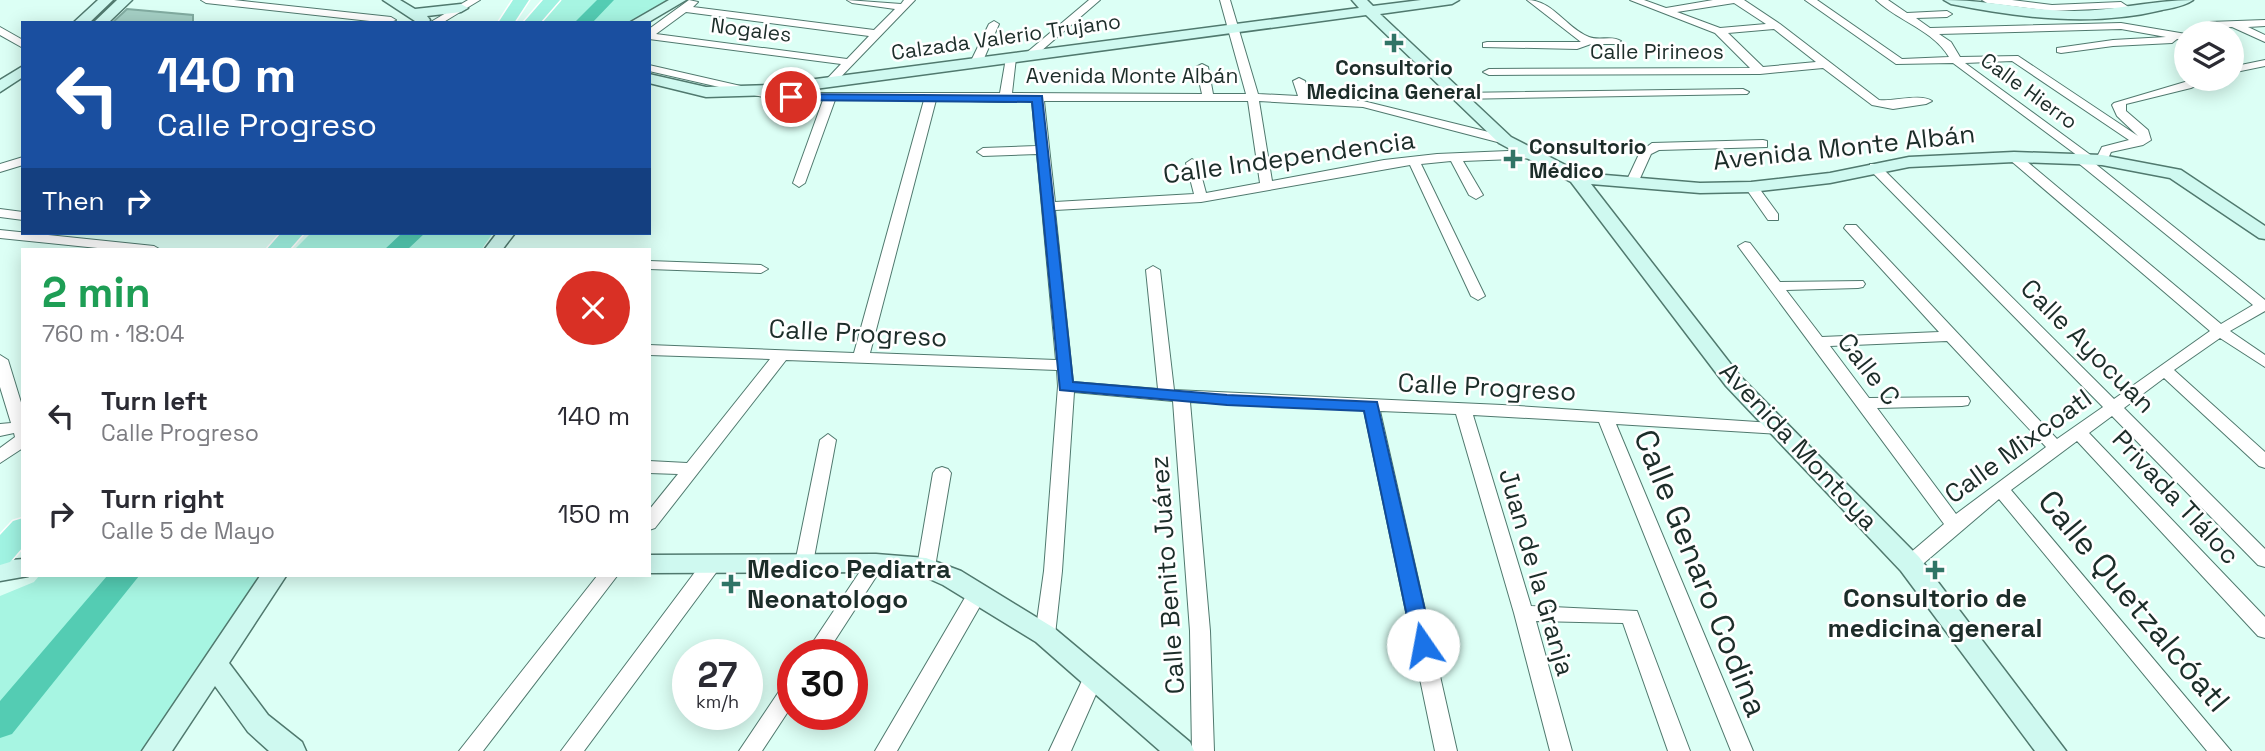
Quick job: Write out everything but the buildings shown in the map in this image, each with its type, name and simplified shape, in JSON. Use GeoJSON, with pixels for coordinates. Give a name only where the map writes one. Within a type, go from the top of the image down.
{"type":"FeatureCollection","features":[{"type":"Feature","properties":{"kind":"main road"},"geometry":{"type":"LineString","coordinates":[[507,21],[521,0]]}},
{"type":"Feature","properties":{"kind":"main road"},"geometry":{"type":"LineString","coordinates":[[533,21],[552,0]]}},
{"type":"Feature","properties":{"kind":"main road"},"geometry":{"type":"LineString","coordinates":[[279,248],[291,235]]}},
{"type":"Feature","properties":{"kind":"main road"},"geometry":{"type":"LineString","coordinates":[[0,554],[21,530]]}},
{"type":"Feature","properties":{"kind":"street"},"geometry":{"type":"LineString","coordinates":[[82,21],[106,0]]}},
{"type":"Feature","properties":{"kind":"street"},"geometry":{"type":"LineString","coordinates":[[102,21],[125,0]]}},
{"type":"Feature","properties":{"kind":"street"},"geometry":{"type":"LineString","coordinates":[[206,0],[391,20]]}},
{"type":"Feature","properties":{"kind":"street"},"geometry":{"type":"LineString","coordinates":[[390,0],[428,21]]}},
{"type":"Feature","properties":{"kind":"street"},"geometry":{"type":"LineString","coordinates":[[437,21],[475,0]]}},
{"type":"Feature","properties":{"kind":"street"},"geometry":{"type":"LineString","coordinates":[[641,21],[695,0]]}},
{"type":"Feature","properties":{"kind":"street"},"geometry":{"type":"LineString","coordinates":[[852,0],[907,4]]}},
{"type":"Feature","properties":{"kind":"street"},"geometry":{"type":"LineString","coordinates":[[1029,56],[1095,0]]}},
{"type":"Feature","properties":{"kind":"street"},"geometry":{"type":"LineString","coordinates":[[1225,0],[1253,98],[1267,187]]}},
{"type":"Feature","properties":{"kind":"street","name":"Calzada Valerio Trujano"},"geometry":{"type":"LineString","coordinates":[[651,78],[706,92],[755,91],[1234,28],[1364,5],[1452,0]]}},
{"type":"Feature","properties":{"kind":"street"},"geometry":{"type":"LineString","coordinates":[[1532,0],[1587,41],[1616,41]]}},
{"type":"Feature","properties":{"kind":"street"},"geometry":{"type":"LineString","coordinates":[[1634,0],[1719,30],[1776,26]]}},
{"type":"Feature","properties":{"kind":"street"},"geometry":{"type":"LineString","coordinates":[[1661,11],[1735,0],[1776,26],[1876,103],[1893,106],[1926,101]]}},
{"type":"Feature","properties":{"kind":"street"},"geometry":{"type":"LineString","coordinates":[[1811,0],[1900,62],[2014,58],[2139,142]]}},
{"type":"Feature","properties":{"kind":"street","name":"Calle Hierro"},"geometry":{"type":"LineString","coordinates":[[1881,0],[1947,44],[1954,59],[2091,159],[2264,305]]}},
{"type":"Feature","properties":{"kind":"street"},"geometry":{"type":"LineString","coordinates":[[1987,0],[2126,9]]}},
{"type":"Feature","properties":{"kind":"street"},"geometry":{"type":"LineString","coordinates":[[1902,16],[1949,7],[2093,16],[2186,0]]}},
{"type":"Feature","properties":{"kind":"street"},"geometry":{"type":"LineString","coordinates":[[830,82],[907,4]]}},
{"type":"Feature","properties":{"kind":"street"},"geometry":{"type":"LineString","coordinates":[[682,5],[877,34]]}},
{"type":"Feature","properties":{"kind":"street"},"geometry":{"type":"LineString","coordinates":[[651,33],[682,5]]}},
{"type":"Feature","properties":{"kind":"street","name":"Avenida Montoya"},"geometry":{"type":"LineString","coordinates":[[1364,5],[1505,140],[1577,178],[1733,381],[1910,564],[2052,751]]}},
{"type":"Feature","properties":{"kind":"street"},"geometry":{"type":"LineString","coordinates":[[412,14],[461,8]]}},
{"type":"Feature","properties":{"kind":"street"},"geometry":{"type":"LineString","coordinates":[[453,21],[461,8]]}},
{"type":"Feature","properties":{"kind":"street"},"geometry":{"type":"LineString","coordinates":[[2221,16],[2229,21]]}},
{"type":"Feature","properties":{"kind":"street"},"geometry":{"type":"LineString","coordinates":[[2244,24],[2265,23]]}},
{"type":"Feature","properties":{"kind":"street"},"geometry":{"type":"LineString","coordinates":[[976,63],[994,24]]}},
{"type":"Feature","properties":{"kind":"street"},"geometry":{"type":"LineString","coordinates":[[1926,31],[2121,26],[2184,37],[2182,40],[2113,43],[2061,50],[2080,62]]}},
{"type":"Feature","properties":{"kind":"street"},"geometry":{"type":"LineString","coordinates":[[2244,29],[2265,39]]}},
{"type":"Feature","properties":{"kind":"street"},"geometry":{"type":"LineString","coordinates":[[1719,30],[1760,71]]}},
{"type":"Feature","properties":{"kind":"street"},"geometry":{"type":"LineString","coordinates":[[2,35],[21,44]]}},
{"type":"Feature","properties":{"kind":"street","name":"Nogales"},"geometry":{"type":"LineString","coordinates":[[651,35],[847,62]]}},
{"type":"Feature","properties":{"kind":"street"},"geometry":{"type":"LineString","coordinates":[[1487,45],[1577,46],[1586,44],[1587,41]]}},
{"type":"Feature","properties":{"kind":"street"},"geometry":{"type":"LineString","coordinates":[[1005,99],[1012,58]]}},
{"type":"Feature","properties":{"kind":"street"},"geometry":{"type":"LineString","coordinates":[[2244,67],[2265,63]]}},
{"type":"Feature","properties":{"kind":"street","name":"Calle Pirineos"},"geometry":{"type":"LineString","coordinates":[[1489,72],[1760,71],[1826,64]]}},
{"type":"Feature","properties":{"kind":"street"},"geometry":{"type":"LineString","coordinates":[[1202,67],[1208,97]]}},
{"type":"Feature","properties":{"kind":"street","name":"Avenida Monte Albán"},"geometry":{"type":"LineString","coordinates":[[651,68],[772,96],[829,99],[1208,97],[1363,104],[1505,140]]}},
{"type":"Feature","properties":{"kind":"street"},"geometry":{"type":"LineString","coordinates":[[0,88],[21,72]]}},
{"type":"Feature","properties":{"kind":"street"},"geometry":{"type":"LineString","coordinates":[[1299,81],[1305,100]]}},
{"type":"Feature","properties":{"kind":"street"},"geometry":{"type":"LineString","coordinates":[[2091,159],[2106,150],[2145,140],[2144,133],[2121,113],[2118,106],[2122,102],[2174,89]]}},
{"type":"Feature","properties":{"kind":"street"},"geometry":{"type":"LineString","coordinates":[[0,104],[21,90]]}},
{"type":"Feature","properties":{"kind":"street"},"geometry":{"type":"LineString","coordinates":[[651,94],[706,92]]}},
{"type":"Feature","properties":{"kind":"street"},"geometry":{"type":"LineString","coordinates":[[1457,96],[1743,93]]}},
{"type":"Feature","properties":{"kind":"street"},"geometry":{"type":"LineString","coordinates":[[799,183],[829,99]]}},
{"type":"Feature","properties":{"kind":"street"},"geometry":{"type":"LineString","coordinates":[[860,357],[930,99]]}},
{"type":"Feature","properties":{"kind":"street"},"geometry":{"type":"LineString","coordinates":[[1038,99],[1066,386],[1053,571],[1045,635]]}},
{"type":"Feature","properties":{"kind":"street"},"geometry":{"type":"LineString","coordinates":[[1632,182],[1646,152],[1656,146],[1763,144]]}},
{"type":"Feature","properties":{"kind":"street"},"geometry":{"type":"LineString","coordinates":[[983,152],[1042,150]]}},
{"type":"Feature","properties":{"kind":"street","name":"Calle Independencia"},"geometry":{"type":"LineString","coordinates":[[1049,206],[1201,198],[1414,161],[1535,154]]}},
{"type":"Feature","properties":{"kind":"street"},"geometry":{"type":"LineString","coordinates":[[2014,157],[2220,331],[2265,362]]}},
{"type":"Feature","properties":{"kind":"street","name":"Avenida Monte Albán"},"geometry":{"type":"LineString","coordinates":[[1577,178],[1700,188],[1751,187],[1830,178],[1909,162],[2014,157],[2091,159],[2175,174],[2265,234]]}},
{"type":"Feature","properties":{"kind":"street"},"geometry":{"type":"LineString","coordinates":[[1455,158],[1476,195]]}},
{"type":"Feature","properties":{"kind":"street"},"geometry":{"type":"LineString","coordinates":[[1414,161],[1478,296]]}},
{"type":"Feature","properties":{"kind":"street"},"geometry":{"type":"LineString","coordinates":[[0,168],[21,162]]}},
{"type":"Feature","properties":{"kind":"street"},"geometry":{"type":"LineString","coordinates":[[1192,163],[1201,198]]}},
{"type":"Feature","properties":{"kind":"street","name":"Calle Ayocuan"},"geometry":{"type":"LineString","coordinates":[[1874,167],[2265,560]]}},
{"type":"Feature","properties":{"kind":"street"},"geometry":{"type":"LineString","coordinates":[[1751,187],[1773,217]]}},
{"type":"Feature","properties":{"kind":"street"},"geometry":{"type":"LineString","coordinates":[[0,213],[21,216]]}},
{"type":"Feature","properties":{"kind":"street"},"geometry":{"type":"LineString","coordinates":[[1851,228],[2056,448]]}},
{"type":"Feature","properties":{"kind":"street"},"geometry":{"type":"LineString","coordinates":[[0,234],[134,248]]}},
{"type":"Feature","properties":{"kind":"street","name":"Calle C"},"geometry":{"type":"LineString","coordinates":[[1745,246],[1867,403],[1953,523]]}},
{"type":"Feature","properties":{"kind":"street"},"geometry":{"type":"LineString","coordinates":[[651,265],[761,269]]}},
{"type":"Feature","properties":{"kind":"street","name":"Calle Benito Juárez"},"geometry":{"type":"LineString","coordinates":[[1153,270],[1174,396],[1200,631],[1203,751]]}},
{"type":"Feature","properties":{"kind":"street"},"geometry":{"type":"LineString","coordinates":[[1776,286],[1858,284]]}},
{"type":"Feature","properties":{"kind":"street","name":"Calle Mixcoatl"},"geometry":{"type":"LineString","coordinates":[[1910,564],[1953,523],[2077,431],[2220,331],[2264,305]]}},
{"type":"Feature","properties":{"kind":"street"},"geometry":{"type":"LineString","coordinates":[[1817,342],[1949,336]]}},
{"type":"Feature","properties":{"kind":"street","name":"Calle Progreso"},"geometry":{"type":"LineString","coordinates":[[651,350],[1065,365]]}},
{"type":"Feature","properties":{"kind":"street"},"geometry":{"type":"LineString","coordinates":[[651,520],[783,353]]}},
{"type":"Feature","properties":{"kind":"street"},"geometry":{"type":"LineString","coordinates":[[0,359],[4,383],[21,431]]}},
{"type":"Feature","properties":{"kind":"street"},"geometry":{"type":"LineString","coordinates":[[2164,370],[2265,462]]}},
{"type":"Feature","properties":{"kind":"street","name":"Calle Progreso"},"geometry":{"type":"LineString","coordinates":[[1066,386],[1174,396],[1463,409],[1780,428]]}},
{"type":"Feature","properties":{"kind":"street"},"geometry":{"type":"LineString","coordinates":[[1867,403],[1962,401]]}},
{"type":"Feature","properties":{"kind":"street"},"geometry":{"type":"LineString","coordinates":[[1371,406],[1446,751]]}},
{"type":"Feature","properties":{"kind":"street","name":"Juan de la Granja"},"geometry":{"type":"LineString","coordinates":[[1463,409],[1524,613],[1560,751]]}},
{"type":"Feature","properties":{"kind":"street","name":"Calle Genaro Codina"},"geometry":{"type":"LineString","coordinates":[[1605,418],[1742,751]]}},
{"type":"Feature","properties":{"kind":"street"},"geometry":{"type":"LineString","coordinates":[[0,430],[21,434]]}},
{"type":"Feature","properties":{"kind":"street","name":"Privada Tláloc"},"geometry":{"type":"LineString","coordinates":[[2077,431],[2265,630]]}},
{"type":"Feature","properties":{"kind":"street"},"geometry":{"type":"LineString","coordinates":[[0,457],[21,435]]}},
{"type":"Feature","properties":{"kind":"street"},"geometry":{"type":"LineString","coordinates":[[804,563],[828,440]]}},
{"type":"Feature","properties":{"kind":"street"},"geometry":{"type":"LineString","coordinates":[[651,467],[692,469]]}},
{"type":"Feature","properties":{"kind":"street"},"geometry":{"type":"LineString","coordinates":[[926,567],[942,473]]}},
{"type":"Feature","properties":{"kind":"street","name":"Calle Quetzalcóatl"},"geometry":{"type":"LineString","coordinates":[[2001,490],[2220,751]]}},
{"type":"Feature","properties":{"kind":"street"},"geometry":{"type":"LineString","coordinates":[[825,639],[876,563]]}},
{"type":"Feature","properties":{"kind":"street"},"geometry":{"type":"LineString","coordinates":[[651,564],[876,563],[926,567],[952,578],[1045,635],[1180,751]]}},
{"type":"Feature","properties":{"kind":"street"},"geometry":{"type":"LineString","coordinates":[[572,751],[711,565]]}},
{"type":"Feature","properties":{"kind":"street"},"geometry":{"type":"LineString","coordinates":[[0,572],[21,568]]}},
{"type":"Feature","properties":{"kind":"street"},"geometry":{"type":"LineString","coordinates":[[156,751],[272,577]]}},
{"type":"Feature","properties":{"kind":"street"},"geometry":{"type":"LineString","coordinates":[[470,751],[607,577]]}},
{"type":"Feature","properties":{"kind":"street"},"geometry":{"type":"LineString","coordinates":[[886,751],[977,594]]}},
{"type":"Feature","properties":{"kind":"street"},"geometry":{"type":"LineString","coordinates":[[1524,613],[1630,616],[1679,751]]}},
{"type":"Feature","properties":{"kind":"street"},"geometry":{"type":"LineString","coordinates":[[214,664],[251,714],[278,743],[292,751]]}},
{"type":"Feature","properties":{"kind":"street"},"geometry":{"type":"LineString","coordinates":[[1060,751],[1094,676]]}},
{"type":"Feature","properties":{"kind":"street"},"geometry":{"type":"LineString","coordinates":[[750,751],[777,711]]}},
{"type":"Feature","properties":{"kind":"green space"},"geometry":{"type":"Polygon","coordinates":[[[554,0],[669,0],[632,21],[536,21],[554,0]]]}},
{"type":"Feature","properties":{"kind":"green space"},"geometry":{"type":"Polygon","coordinates":[[[309,235],[492,235],[482,248],[296,248],[309,235]]]}},
{"type":"Feature","properties":{"kind":"green space"},"geometry":{"type":"Polygon","coordinates":[[[38,577],[258,577],[242,608],[142,751],[0,751],[0,596],[34,582],[38,577]]]}},
{"type":"Feature","properties":{"kind":"waterway"},"geometry":{"type":"LineString","coordinates":[[584,21],[606,0]]}},
{"type":"Feature","properties":{"kind":"waterway"},"geometry":{"type":"LineString","coordinates":[[397,248],[412,235]]}},
{"type":"Feature","properties":{"kind":"waterway"},"geometry":{"type":"LineString","coordinates":[[0,724],[123,577]]}},
{"type":"Feature","properties":{"kind":"place","name":"Consultorio Medicina General"},"geometry":{"type":"Point","coordinates":[1394,43]}},
{"type":"Feature","properties":{"kind":"place","name":"Consultorio Médico"},"geometry":{"type":"Point","coordinates":[1513,159]}},
{"type":"Feature","properties":{"kind":"place","name":"Consultorio de medicina general"},"geometry":{"type":"Point","coordinates":[1935,570]}},
{"type":"Feature","properties":{"kind":"place","name":"Medico Pediatra Neonatologo"},"geometry":{"type":"Point","coordinates":[731,584]}},
{"type":"Feature","properties":{"kind":"route"},"geometry":{"type":"LineString","coordinates":[[791,97],[1038,99],[1066,386],[1227,400],[1371,406],[1423,645]]}}]}
